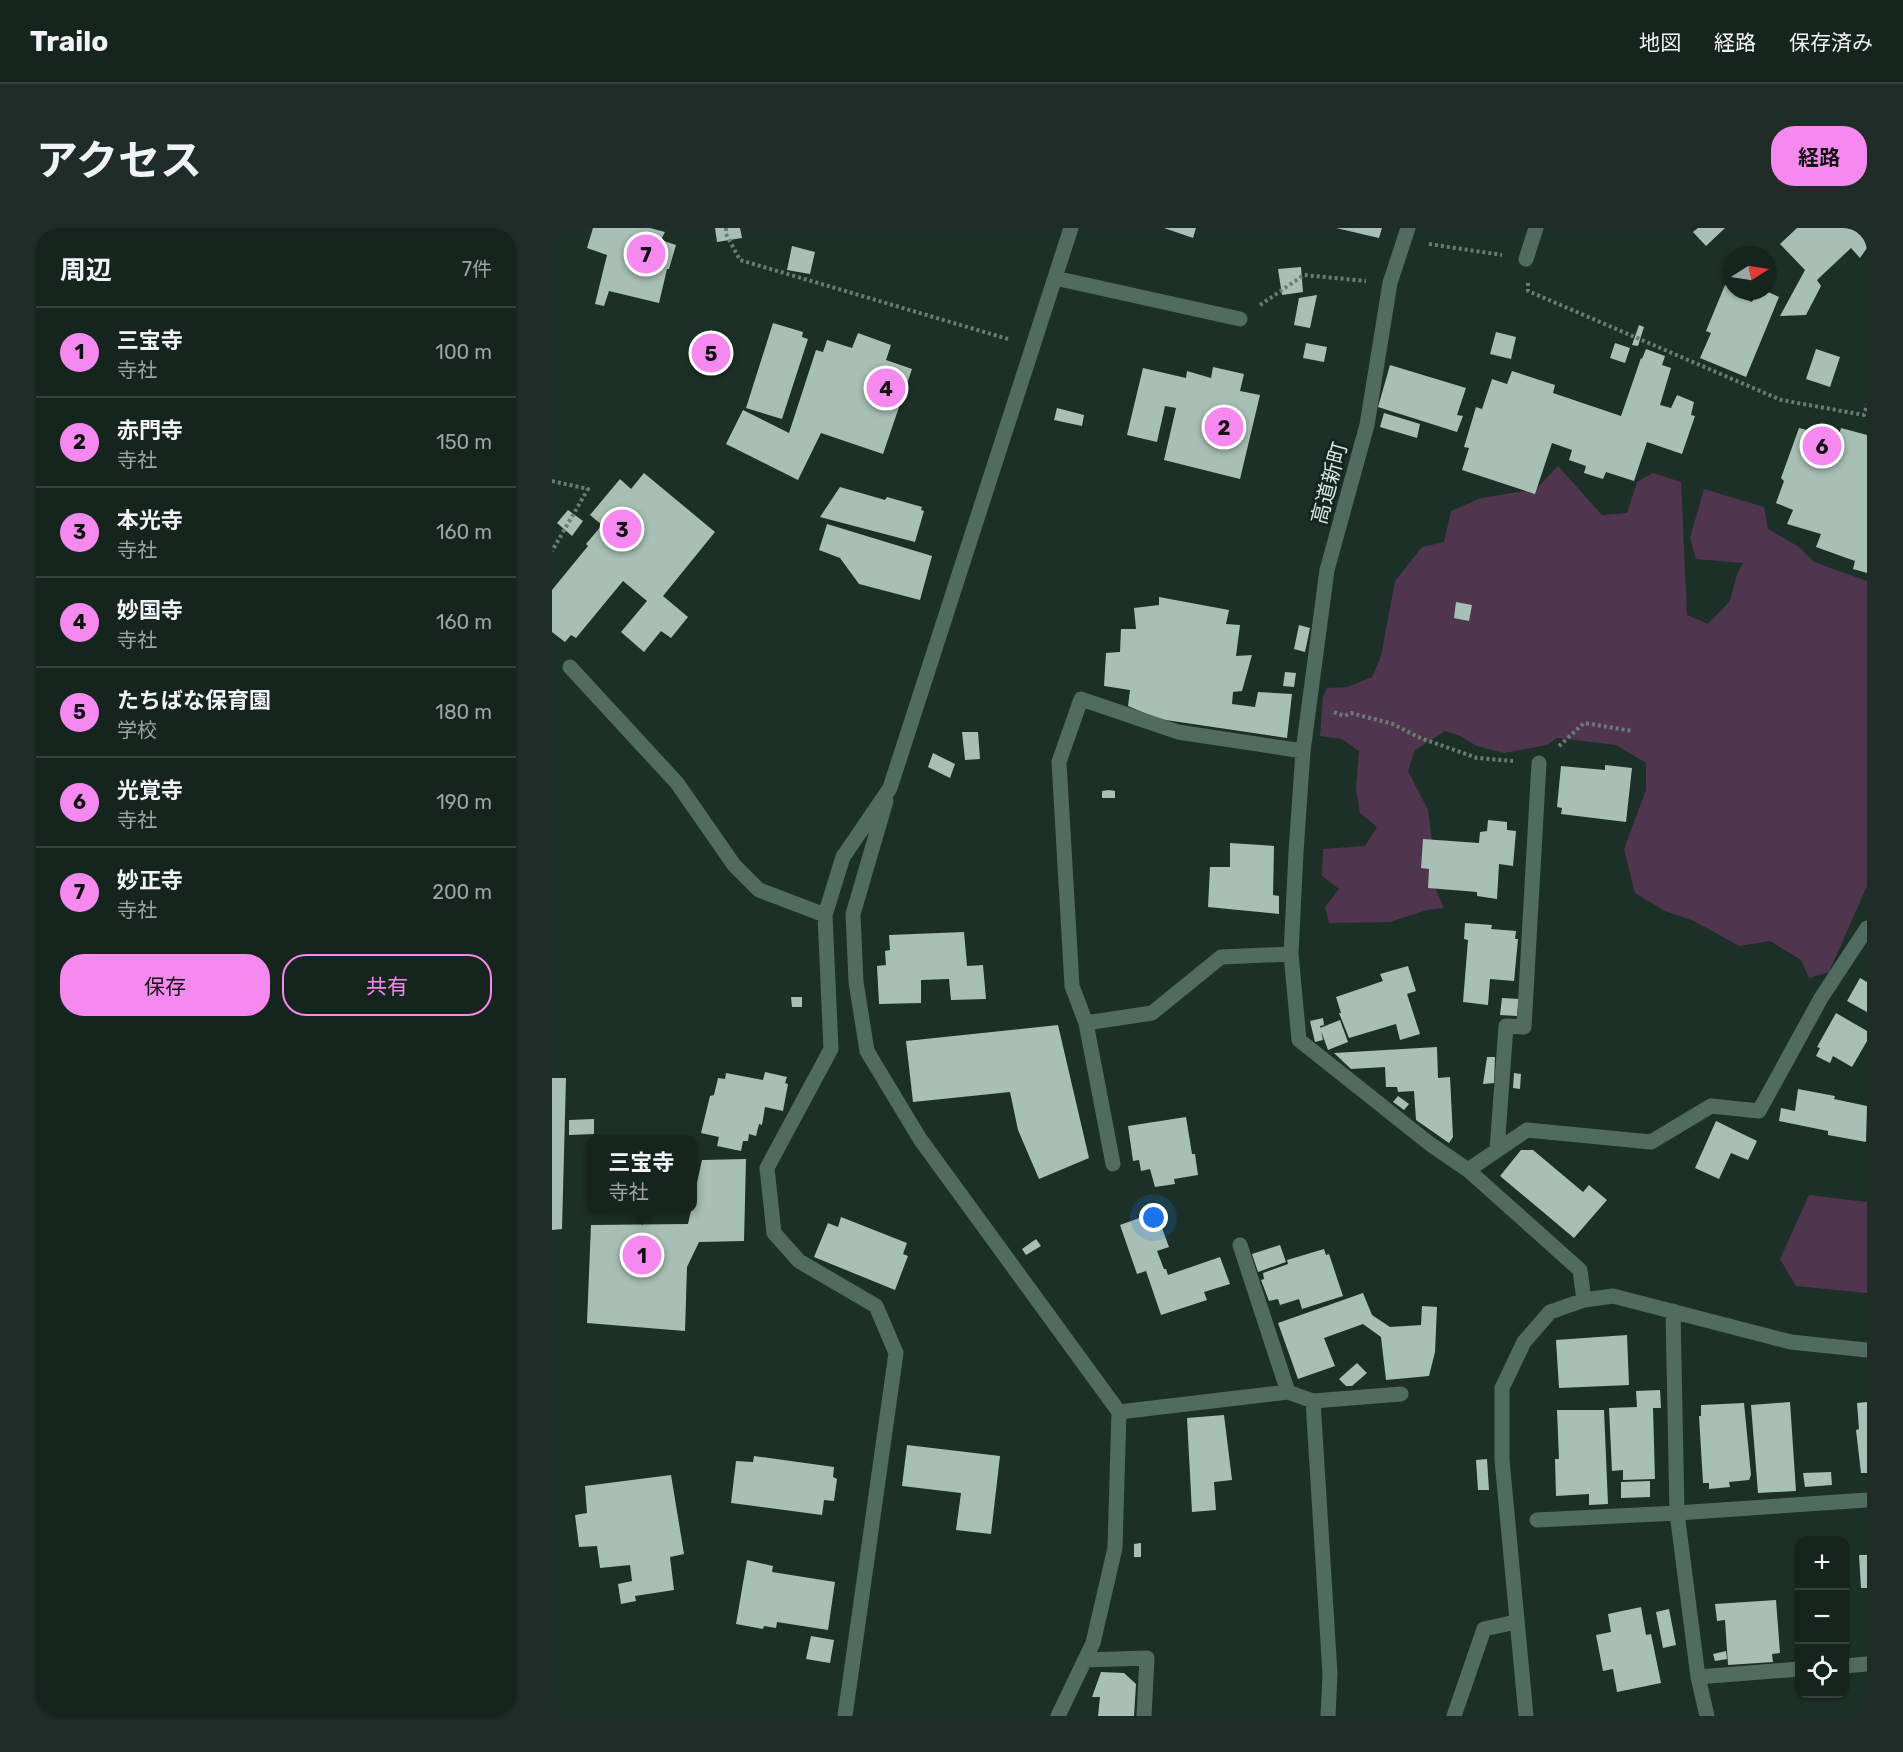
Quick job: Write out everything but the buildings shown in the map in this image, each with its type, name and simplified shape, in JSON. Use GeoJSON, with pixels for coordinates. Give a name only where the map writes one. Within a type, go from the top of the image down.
{"type":"FeatureCollection","features":[{"type":"Feature","properties":{"kind":"street"},"geometry":{"type":"LineString","coordinates":[[1058,1716],[1093,1643],[1115,1548],[1119,1412],[920,1138],[867,1051],[856,982],[853,914],[890,788],[1071,228]]}},
{"type":"Feature","properties":{"kind":"street"},"geometry":{"type":"LineString","coordinates":[[1527,259],[1536,228]]}},
{"type":"Feature","properties":{"kind":"street","name":"高道新町"},"geometry":{"type":"LineString","coordinates":[[1406,234],[1390,283],[1367,424],[1327,570],[1309,704],[1303,751],[1291,954],[1299,1040],[1430,1144],[1468,1170],[1580,1270],[1584,1300]]}},
{"type":"Feature","properties":{"kind":"street"},"geometry":{"type":"LineString","coordinates":[[1055,278],[1240,319]]}},
{"type":"Feature","properties":{"kind":"street"},"geometry":{"type":"LineString","coordinates":[[570,667],[677,783],[734,865],[759,890],[825,915]]}},
{"type":"Feature","properties":{"kind":"street"},"geometry":{"type":"LineString","coordinates":[[1113,1164],[1086,1023],[1072,986],[1059,762],[1081,699],[1178,732],[1303,751]]}},
{"type":"Feature","properties":{"kind":"street"},"geometry":{"type":"LineString","coordinates":[[1497,1150],[1506,1026],[1524,1027],[1539,763]]}},
{"type":"Feature","properties":{"kind":"street"},"geometry":{"type":"LineString","coordinates":[[845,1716],[896,1353],[876,1306],[798,1260],[774,1233],[767,1168],[831,1049],[825,915],[843,857],[890,788]]}},
{"type":"Feature","properties":{"kind":"street"},"geometry":{"type":"LineString","coordinates":[[1468,1170],[1527,1130],[1651,1142],[1711,1106],[1759,1111],[1821,998],[1867,928]]}},
{"type":"Feature","properties":{"kind":"street"},"geometry":{"type":"LineString","coordinates":[[1086,1023],[1152,1013],[1221,957],[1291,954]]}},
{"type":"Feature","properties":{"kind":"street"},"geometry":{"type":"LineString","coordinates":[[1240,1245],[1288,1392]]}},
{"type":"Feature","properties":{"kind":"street"},"geometry":{"type":"LineString","coordinates":[[1526,1716],[1503,1460],[1502,1388],[1524,1342],[1550,1312],[1584,1300],[1613,1296],[1791,1342],[1867,1350]]}},
{"type":"Feature","properties":{"kind":"street"},"geometry":{"type":"LineString","coordinates":[[1673,1311],[1677,1513],[1698,1677],[1707,1716]]}},
{"type":"Feature","properties":{"kind":"street"},"geometry":{"type":"LineString","coordinates":[[1119,1412],[1288,1392],[1313,1401],[1401,1394]]}},
{"type":"Feature","properties":{"kind":"street"},"geometry":{"type":"LineString","coordinates":[[1313,1401],[1330,1674],[1328,1716]]}},
{"type":"Feature","properties":{"kind":"street"},"geometry":{"type":"LineString","coordinates":[[1537,1520],[1867,1500]]}},
{"type":"Feature","properties":{"kind":"street"},"geometry":{"type":"LineString","coordinates":[[1454,1716],[1484,1629],[1516,1622]]}},
{"type":"Feature","properties":{"kind":"street"},"geometry":{"type":"LineString","coordinates":[[1085,1660],[1147,1658],[1144,1716]]}},
{"type":"Feature","properties":{"kind":"street"},"geometry":{"type":"LineString","coordinates":[[1849,1666],[1867,1664]]}},
{"type":"Feature","properties":{"kind":"street"},"geometry":{"type":"LineString","coordinates":[[1698,1677],[1795,1670]]}},
{"type":"Feature","properties":{"kind":"path"},"geometry":{"type":"LineString","coordinates":[[726,228],[726,234],[740,260],[1032,346]]}},
{"type":"Feature","properties":{"kind":"path"},"geometry":{"type":"LineString","coordinates":[[1406,234],[1527,259],[1528,291],[1781,400],[1864,415],[1867,405]]}},
{"type":"Feature","properties":{"kind":"path"},"geometry":{"type":"LineString","coordinates":[[1240,319],[1304,275],[1390,283]]}},
{"type":"Feature","properties":{"kind":"path"},"geometry":{"type":"LineString","coordinates":[[552,481],[588,489],[552,551]]}},
{"type":"Feature","properties":{"kind":"path"},"geometry":{"type":"LineString","coordinates":[[1309,704],[1344,716],[1351,713],[1393,724],[1418,737],[1478,758],[1539,763],[1584,723],[1633,731]]}},
{"type":"Feature","properties":{"kind":"shaded area"},"geometry":{"type":"Polygon","coordinates":[[[1558,466],[1602,515],[1627,513],[1637,482],[1653,473],[1681,482],[1687,615],[1708,624],[1730,601],[1737,574],[1743,563],[1696,559],[1690,538],[1704,489],[1764,507],[1768,529],[1799,547],[1814,562],[1867,581],[1867,886],[1829,972],[1809,978],[1801,960],[1770,941],[1739,946],[1694,921],[1665,911],[1635,893],[1624,849],[1646,790],[1646,763],[1616,745],[1557,738],[1547,745],[1504,753],[1477,746],[1460,736],[1445,731],[1415,750],[1408,771],[1428,810],[1434,885],[1444,908],[1427,910],[1390,922],[1329,923],[1325,907],[1339,889],[1322,876],[1323,849],[1365,846],[1377,827],[1360,813],[1356,789],[1359,751],[1342,739],[1320,736],[1323,697],[1327,688],[1348,687],[1372,677],[1381,656],[1395,581],[1422,547],[1444,542],[1451,511],[1481,498],[1536,489],[1558,466]]]}},
{"type":"Feature","properties":{"kind":"shaded area"},"geometry":{"type":"Polygon","coordinates":[[[1809,1195],[1867,1202],[1867,1293],[1796,1286],[1780,1259],[1809,1195]]]}},
{"type":"Feature","properties":{"kind":"place","name":"妙正寺"},"geometry":{"type":"Point","coordinates":[646,254]}},
{"type":"Feature","properties":{"kind":"place","name":"たちばな保育園"},"geometry":{"type":"Point","coordinates":[711,353]}},
{"type":"Feature","properties":{"kind":"place","name":"妙国寺"},"geometry":{"type":"Point","coordinates":[886,388]}},
{"type":"Feature","properties":{"kind":"place","name":"赤門寺"},"geometry":{"type":"Point","coordinates":[1224,427]}},
{"type":"Feature","properties":{"kind":"place","name":"光覚寺"},"geometry":{"type":"Point","coordinates":[1822,446]}},
{"type":"Feature","properties":{"kind":"place","name":"本光寺"},"geometry":{"type":"Point","coordinates":[622,529]}},
{"type":"Feature","properties":{"kind":"place","name":"三宝寺"},"geometry":{"type":"Point","coordinates":[642,1255]}}]}
